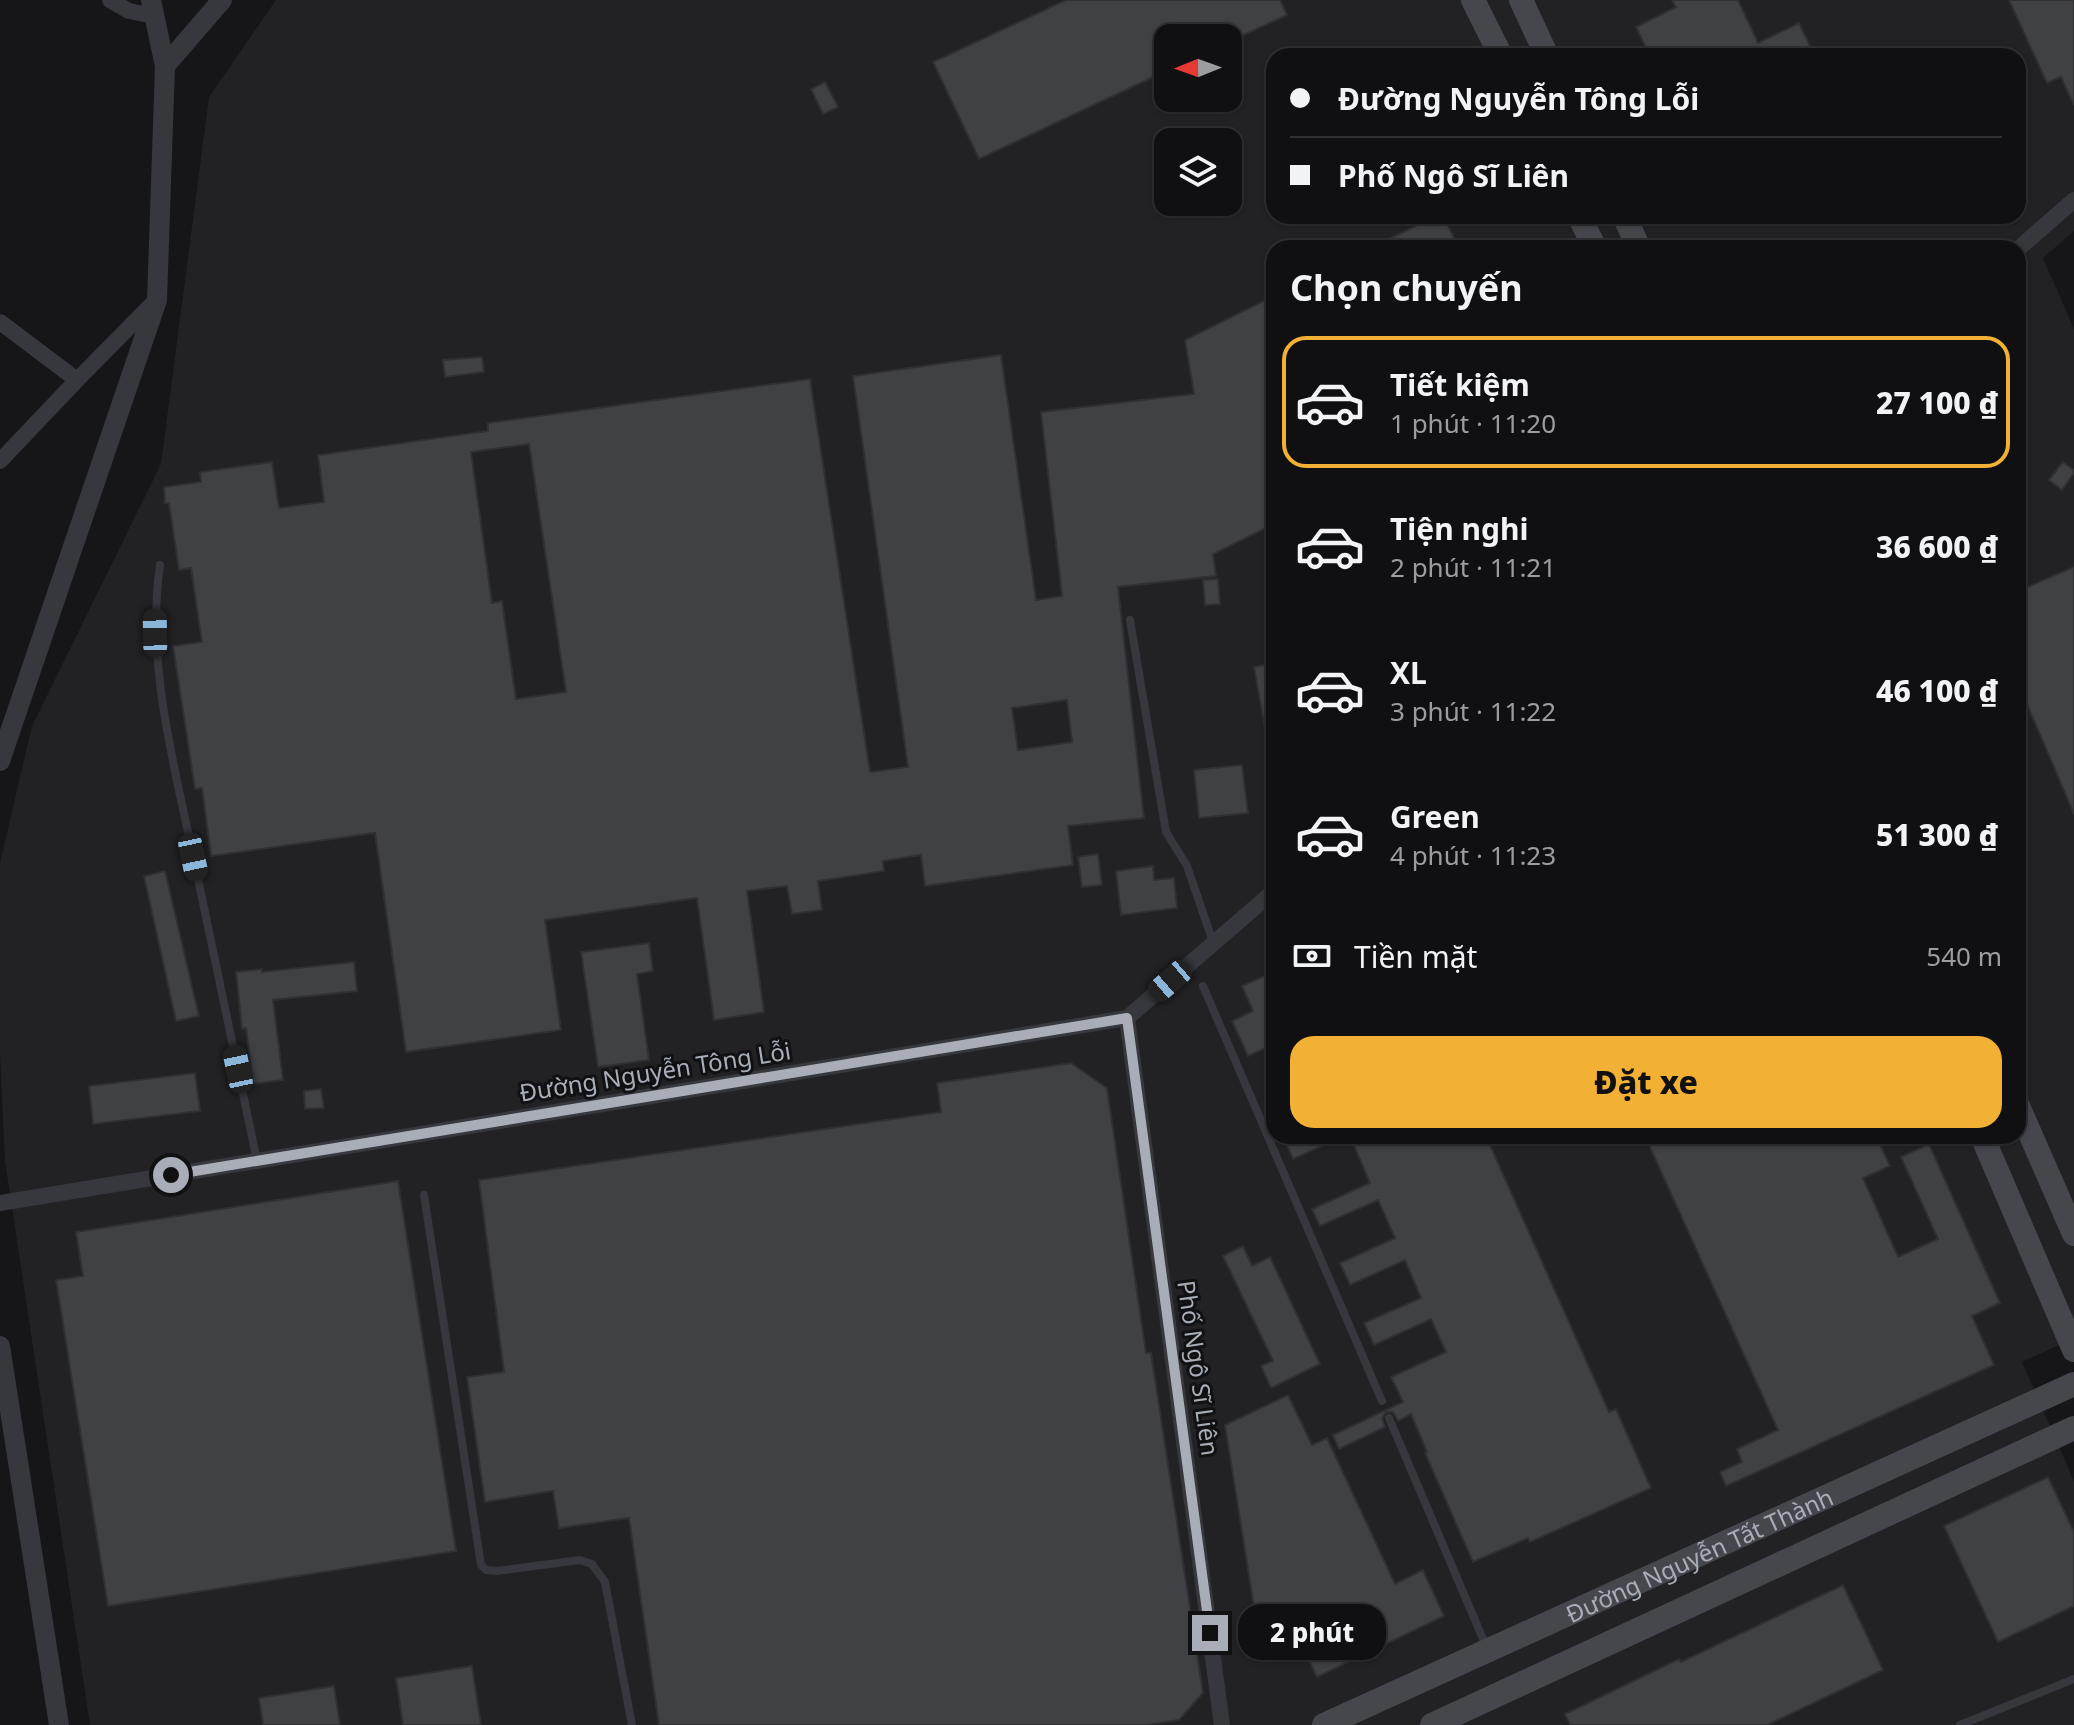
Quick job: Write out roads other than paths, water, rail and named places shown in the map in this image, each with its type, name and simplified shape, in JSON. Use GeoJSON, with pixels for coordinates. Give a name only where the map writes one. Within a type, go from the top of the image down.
{"type":"FeatureCollection","features":[{"type":"Feature","properties":{"kind":"main road"},"geometry":{"type":"LineString","coordinates":[[1473,0],[1497,48]]}},
{"type":"Feature","properties":{"kind":"main road"},"geometry":{"type":"LineString","coordinates":[[1521,0],[1543,48]]}},
{"type":"Feature","properties":{"kind":"main road"},"geometry":{"type":"LineString","coordinates":[[2026,1124],[2074,1234]]}},
{"type":"Feature","properties":{"kind":"main road"},"geometry":{"type":"LineString","coordinates":[[1985,1144],[2074,1350]]}},
{"type":"Feature","properties":{"kind":"main road","name":"Đường Nguyễn Tất Thành"},"geometry":{"type":"LineString","coordinates":[[1324,1725],[2074,1384]]}},
{"type":"Feature","properties":{"kind":"main road","name":"Đường Nguyễn Tất Thành"},"geometry":{"type":"LineString","coordinates":[[1432,1725],[2074,1428]]}},
{"type":"Feature","properties":{"kind":"street"},"geometry":{"type":"LineString","coordinates":[[0,761],[157,300],[165,66],[153,8],[129,11],[110,0]]}},
{"type":"Feature","properties":{"kind":"street"},"geometry":{"type":"LineString","coordinates":[[165,66],[222,0]]}},
{"type":"Feature","properties":{"kind":"street"},"geometry":{"type":"LineString","coordinates":[[2026,242],[2074,200]]}},
{"type":"Feature","properties":{"kind":"street"},"geometry":{"type":"LineString","coordinates":[[0,461],[157,300]]}},
{"type":"Feature","properties":{"kind":"street"},"geometry":{"type":"LineString","coordinates":[[0,322],[77,380]]}},
{"type":"Feature","properties":{"kind":"street"},"geometry":{"type":"LineString","coordinates":[[1127,1018],[1266,898]]}},
{"type":"Feature","properties":{"kind":"street","name":"Đường Nguyễn Tông Lỗi"},"geometry":{"type":"LineString","coordinates":[[0,1203],[1127,1018]]}},
{"type":"Feature","properties":{"kind":"street","name":"Phố Ngô Sĩ Liên"},"geometry":{"type":"LineString","coordinates":[[1127,1018],[1222,1725]]}},
{"type":"Feature","properties":{"kind":"street"},"geometry":{"type":"LineString","coordinates":[[0,1346],[53,1724]]}},
{"type":"Feature","properties":{"kind":"lane"},"geometry":{"type":"LineString","coordinates":[[160,565],[155,601],[161,682],[177,781],[257,1161]]}},
{"type":"Feature","properties":{"kind":"lane"},"geometry":{"type":"LineString","coordinates":[[1130,620],[1166,832],[1187,866],[1214,943]]}},
{"type":"Feature","properties":{"kind":"lane"},"geometry":{"type":"LineString","coordinates":[[1203,986],[1266,1132]]}},
{"type":"Feature","properties":{"kind":"lane"},"geometry":{"type":"LineString","coordinates":[[1271,1144],[1382,1401]]}},
{"type":"Feature","properties":{"kind":"lane"},"geometry":{"type":"LineString","coordinates":[[424,1195],[481,1565],[486,1570],[496,1571],[580,1560],[598,1569],[605,1582],[632,1725]]}},
{"type":"Feature","properties":{"kind":"lane"},"geometry":{"type":"LineString","coordinates":[[1389,1418],[1488,1651]]}},
{"type":"Feature","properties":{"kind":"lane"},"geometry":{"type":"LineString","coordinates":[[1960,1725],[2074,1679]]}}]}
